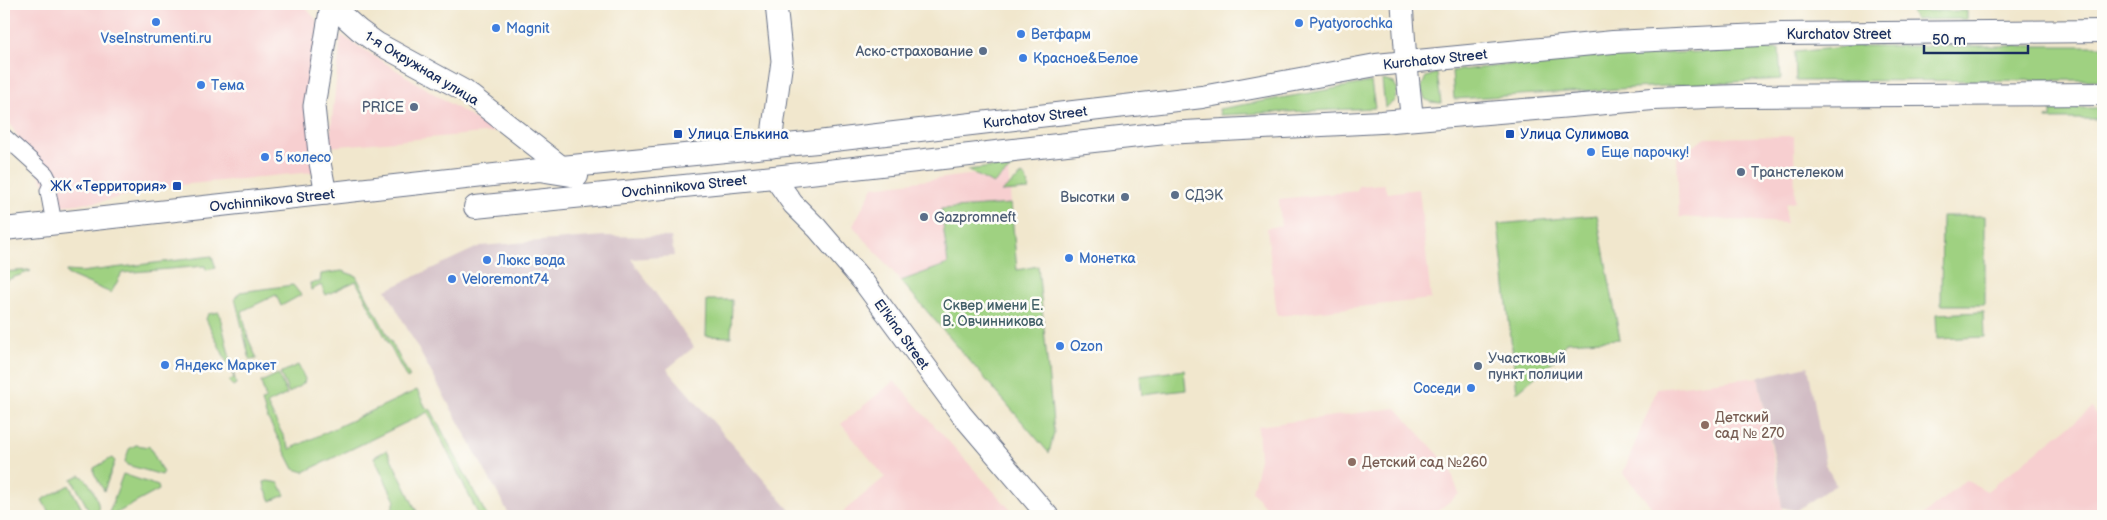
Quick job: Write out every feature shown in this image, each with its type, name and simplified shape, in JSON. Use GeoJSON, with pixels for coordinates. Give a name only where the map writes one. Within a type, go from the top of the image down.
{"type":"FeatureCollection","features":[{"type":"Feature","properties":{"kind":"main road"},"geometry":{"type":"LineString","coordinates":[[326,194],[320,163],[314,106],[331,4]]}},
{"type":"Feature","properties":{"kind":"main road","name":"1-я Окружная улица"},"geometry":{"type":"LineString","coordinates":[[331,4],[359,30],[378,43],[465,91],[562,168]]}},
{"type":"Feature","properties":{"kind":"main road"},"geometry":{"type":"LineString","coordinates":[[776,4],[782,61],[773,120],[774,177],[1165,133],[1412,120],[1653,99],[2103,94]]}},
{"type":"Feature","properties":{"kind":"main road"},"geometry":{"type":"LineString","coordinates":[[1402,4],[1412,120]]}},
{"type":"Feature","properties":{"kind":"main road","name":"Kurchatov Street"},"geometry":{"type":"LineString","coordinates":[[772,147],[1202,97],[1406,61],[1613,42],[1697,36],[2103,31]]}},
{"type":"Feature","properties":{"kind":"main road"},"geometry":{"type":"LineString","coordinates":[[562,168],[772,147]]}},
{"type":"Feature","properties":{"kind":"main road","name":"Ovchinnikova Street"},"geometry":{"type":"LineString","coordinates":[[4,229],[539,170],[656,188]]}},
{"type":"Feature","properties":{"kind":"main road","name":"Ovchinnikova Street"},"geometry":{"type":"LineString","coordinates":[[475,207],[774,177]]}},
{"type":"Feature","properties":{"kind":"main road","name":"El'kina Street"},"geometry":{"type":"LineString","coordinates":[[774,177],[793,204],[817,228],[865,284],[961,414],[1048,516]]}},
{"type":"Feature","properties":{"kind":"street"},"geometry":{"type":"LineString","coordinates":[[4,136],[46,174],[51,184],[48,191],[54,223]]}},
{"type":"Feature","properties":{"kind":"shaded area"},"geometry":{"type":"Polygon","coordinates":[[[4,4],[232,4],[235,7],[239,4],[303,4],[318,22],[313,172],[169,186],[99,202],[57,206],[4,113],[4,4]]]}},
{"type":"Feature","properties":{"kind":"shaded area"},"geometry":{"type":"Polygon","coordinates":[[[341,35],[495,132],[329,147],[341,35]]]}},
{"type":"Feature","properties":{"kind":"shaded area"},"geometry":{"type":"Polygon","coordinates":[[[1794,136],[1795,202],[1786,204],[1786,223],[1679,217],[1677,156],[1706,138],[1794,136]]]}},
{"type":"Feature","properties":{"kind":"shaded area"},"geometry":{"type":"Polygon","coordinates":[[[1008,170],[1011,204],[941,209],[948,264],[901,281],[853,226],[873,187],[1008,170]]]}},
{"type":"Feature","properties":{"kind":"shaded area"},"geometry":{"type":"Polygon","coordinates":[[[1384,184],[1387,193],[1419,189],[1431,299],[1277,316],[1267,228],[1281,226],[1279,199],[1357,191],[1358,186],[1384,184]]]}},
{"type":"Feature","properties":{"kind":"shaded area"},"geometry":{"type":"Polygon","coordinates":[[[604,236],[671,237],[674,256],[631,259],[694,347],[667,369],[795,516],[510,516],[386,290],[480,246],[604,236]]]}},
{"type":"Feature","properties":{"kind":"shaded area"},"geometry":{"type":"Polygon","coordinates":[[[1808,366],[1825,464],[1836,484],[1796,511],[1782,507],[1777,471],[1758,377],[1808,366]]]}},
{"type":"Feature","properties":{"kind":"shaded area","name":"Детский сад № 270"},"geometry":{"type":"Polygon","coordinates":[[[1758,377],[1784,516],[1659,516],[1623,473],[1657,389],[1758,377]]]}},
{"type":"Feature","properties":{"kind":"shaded area"},"geometry":{"type":"Polygon","coordinates":[[[894,381],[1016,516],[838,516],[885,477],[841,424],[894,381]]]}},
{"type":"Feature","properties":{"kind":"shaded area","name":"Детский сад №260"},"geometry":{"type":"Polygon","coordinates":[[[1396,408],[1449,466],[1459,494],[1431,516],[1273,516],[1252,491],[1260,460],[1258,426],[1396,408]]]}},
{"type":"Feature","properties":{"kind":"shaded area"},"geometry":{"type":"Polygon","coordinates":[[[2092,408],[2103,423],[2103,516],[1922,516],[1966,480],[1987,491],[2092,408]]]}},
{"type":"Feature","properties":{"kind":"green space"},"geometry":{"type":"Polygon","coordinates":[[[1911,11],[1967,11],[1967,19],[1915,20],[1911,11]]]}},
{"type":"Feature","properties":{"kind":"green space"},"geometry":{"type":"Polygon","coordinates":[[[1852,46],[2103,46],[2103,80],[1796,81],[1795,52],[1852,46]]]}},
{"type":"Feature","properties":{"kind":"green space"},"geometry":{"type":"Polygon","coordinates":[[[1779,49],[1781,79],[1454,99],[1452,71],[1592,56],[1779,49]]]}},
{"type":"Feature","properties":{"kind":"green space"},"geometry":{"type":"Polygon","coordinates":[[[1437,73],[1441,103],[1430,102],[1425,99],[1421,88],[1426,77],[1437,73]]]}},
{"type":"Feature","properties":{"kind":"green space"},"geometry":{"type":"Polygon","coordinates":[[[1382,80],[1394,83],[1398,90],[1394,101],[1385,108],[1382,80]]]}},
{"type":"Feature","properties":{"kind":"green space"},"geometry":{"type":"Polygon","coordinates":[[[1371,82],[1375,108],[1220,115],[1219,109],[1371,82]]]}},
{"type":"Feature","properties":{"kind":"green space"},"geometry":{"type":"Polygon","coordinates":[[[2051,108],[2103,108],[2103,119],[2046,119],[2051,117],[2051,108]]]}},
{"type":"Feature","properties":{"kind":"green space"},"geometry":{"type":"Polygon","coordinates":[[[1016,164],[993,184],[967,170],[1016,164]]]}},
{"type":"Feature","properties":{"kind":"green space"},"geometry":{"type":"Polygon","coordinates":[[[1022,175],[1026,178],[1029,190],[1001,192],[1022,175]]]}},
{"type":"Feature","properties":{"kind":"green space","name":"Сквер имени Е. В. Овчинникова"},"geometry":{"type":"Polygon","coordinates":[[[1011,204],[1017,270],[1038,266],[1054,433],[1049,453],[901,281],[948,264],[941,209],[1011,204]]]}},
{"type":"Feature","properties":{"kind":"green space"},"geometry":{"type":"Polygon","coordinates":[[[1597,215],[1620,339],[1566,342],[1552,363],[1517,392],[1498,224],[1597,215]]]}},
{"type":"Feature","properties":{"kind":"green space"},"geometry":{"type":"Polygon","coordinates":[[[1942,216],[1985,216],[1985,305],[1941,305],[1942,216]]]}},
{"type":"Feature","properties":{"kind":"green space"},"geometry":{"type":"Polygon","coordinates":[[[212,256],[216,268],[206,270],[205,266],[122,273],[111,293],[67,274],[66,271],[81,272],[212,256]]]}},
{"type":"Feature","properties":{"kind":"green space"},"geometry":{"type":"Polygon","coordinates":[[[31,271],[4,281],[4,272],[31,271]]]}},
{"type":"Feature","properties":{"kind":"green space"},"geometry":{"type":"Polygon","coordinates":[[[342,271],[356,276],[410,377],[407,379],[356,281],[326,295],[321,285],[311,290],[310,283],[320,282],[321,274],[342,271]]]}},
{"type":"Feature","properties":{"kind":"green space"},"geometry":{"type":"Polygon","coordinates":[[[293,285],[301,295],[281,306],[276,295],[242,311],[248,338],[257,359],[250,360],[235,298],[240,292],[293,285]]]}},
{"type":"Feature","properties":{"kind":"green space"},"geometry":{"type":"Polygon","coordinates":[[[707,300],[732,300],[731,337],[706,336],[707,300]]]}},
{"type":"Feature","properties":{"kind":"green space"},"geometry":{"type":"Polygon","coordinates":[[[219,312],[236,384],[233,386],[229,382],[234,377],[206,319],[208,314],[219,312]]]}},
{"type":"Feature","properties":{"kind":"green space"},"geometry":{"type":"Polygon","coordinates":[[[1983,312],[1984,337],[1937,339],[1936,314],[1983,312]]]}},
{"type":"Feature","properties":{"kind":"green space"},"geometry":{"type":"Polygon","coordinates":[[[298,365],[305,379],[304,383],[289,393],[280,373],[298,365]]]}},
{"type":"Feature","properties":{"kind":"green space"},"geometry":{"type":"Polygon","coordinates":[[[1184,370],[1186,390],[1142,395],[1140,376],[1184,370]]]}},
{"type":"Feature","properties":{"kind":"green space"},"geometry":{"type":"Polygon","coordinates":[[[278,374],[287,394],[267,404],[290,449],[417,390],[426,408],[431,410],[487,516],[479,516],[428,412],[304,472],[294,469],[266,415],[262,401],[266,399],[261,382],[278,374]]]}},
{"type":"Feature","properties":{"kind":"green space"},"geometry":{"type":"Polygon","coordinates":[[[136,445],[150,447],[163,473],[162,475],[127,465],[125,461],[129,449],[136,445]]]}},
{"type":"Feature","properties":{"kind":"green space"},"geometry":{"type":"Polygon","coordinates":[[[387,450],[419,516],[389,516],[395,501],[374,457],[387,450]]]}},
{"type":"Feature","properties":{"kind":"green space"},"geometry":{"type":"Polygon","coordinates":[[[112,458],[115,461],[104,491],[94,473],[94,468],[112,458]]]}},
{"type":"Feature","properties":{"kind":"green space"},"geometry":{"type":"Polygon","coordinates":[[[123,474],[158,486],[159,490],[111,516],[109,513],[123,474]]]}},
{"type":"Feature","properties":{"kind":"green space"},"geometry":{"type":"Polygon","coordinates":[[[80,475],[87,481],[98,503],[98,512],[92,516],[72,479],[80,475]]]}},
{"type":"Feature","properties":{"kind":"green space"},"geometry":{"type":"Polygon","coordinates":[[[264,482],[279,483],[285,495],[271,501],[265,489],[264,482]]]}},
{"type":"Feature","properties":{"kind":"green space"},"geometry":{"type":"Polygon","coordinates":[[[69,485],[86,516],[51,516],[42,500],[69,485]]]}},
{"type":"Feature","properties":{"kind":"place","name":"VseInstrumenti.ru"},"geometry":{"type":"Point","coordinates":[156,22]}},
{"type":"Feature","properties":{"kind":"place","name":"Pyatyorochka"},"geometry":{"type":"Point","coordinates":[1299,23]}},
{"type":"Feature","properties":{"kind":"place","name":"Magnit"},"geometry":{"type":"Point","coordinates":[496,28]}},
{"type":"Feature","properties":{"kind":"place","name":"Ветфарм"},"geometry":{"type":"Point","coordinates":[1021,34]}},
{"type":"Feature","properties":{"kind":"place","name":"Аско-страхование"},"geometry":{"type":"Point","coordinates":[983,51]}},
{"type":"Feature","properties":{"kind":"place","name":"Красное&Белое"},"geometry":{"type":"Point","coordinates":[1023,58]}},
{"type":"Feature","properties":{"kind":"place","name":"Тема"},"geometry":{"type":"Point","coordinates":[201,85]}},
{"type":"Feature","properties":{"kind":"place","name":"PRICE"},"geometry":{"type":"Point","coordinates":[414,107]}},
{"type":"Feature","properties":{"kind":"place","name":"Улица Елькина"},"geometry":{"type":"Point","coordinates":[678,134]}},
{"type":"Feature","properties":{"kind":"place","name":"Улица Сулимова"},"geometry":{"type":"Point","coordinates":[1510,134]}},
{"type":"Feature","properties":{"kind":"place","name":"Еще парочку!"},"geometry":{"type":"Point","coordinates":[1591,152]}},
{"type":"Feature","properties":{"kind":"place","name":"5 колесо"},"geometry":{"type":"Point","coordinates":[265,157]}},
{"type":"Feature","properties":{"kind":"place","name":"Транстелеком"},"geometry":{"type":"Point","coordinates":[1741,172]}},
{"type":"Feature","properties":{"kind":"place","name":"ЖК «Территория»"},"geometry":{"type":"Point","coordinates":[177,186]}},
{"type":"Feature","properties":{"kind":"place","name":"СДЭК"},"geometry":{"type":"Point","coordinates":[1175,195]}},
{"type":"Feature","properties":{"kind":"place","name":"Высотки"},"geometry":{"type":"Point","coordinates":[1125,197]}},
{"type":"Feature","properties":{"kind":"place","name":"Gazpromneft"},"geometry":{"type":"Point","coordinates":[924,217]}},
{"type":"Feature","properties":{"kind":"place","name":"Монетка"},"geometry":{"type":"Point","coordinates":[1069,258]}},
{"type":"Feature","properties":{"kind":"place","name":"Люкс вода"},"geometry":{"type":"Point","coordinates":[487,260]}},
{"type":"Feature","properties":{"kind":"place","name":"Veloremont74"},"geometry":{"type":"Point","coordinates":[452,279]}},
{"type":"Feature","properties":{"kind":"place","name":"Ozon"},"geometry":{"type":"Point","coordinates":[1060,346]}},
{"type":"Feature","properties":{"kind":"place","name":"Яндекс Маркет"},"geometry":{"type":"Point","coordinates":[165,365]}},
{"type":"Feature","properties":{"kind":"place","name":"Участковый пункт полиции"},"geometry":{"type":"Point","coordinates":[1478,366]}},
{"type":"Feature","properties":{"kind":"place","name":"Соседи"},"geometry":{"type":"Point","coordinates":[1471,388]}},
{"type":"Feature","properties":{"kind":"place","name":"Детский сад № 270"},"geometry":{"type":"Point","coordinates":[1705,425]}},
{"type":"Feature","properties":{"kind":"place","name":"Детский сад №260"},"geometry":{"type":"Point","coordinates":[1352,462]}}]}
